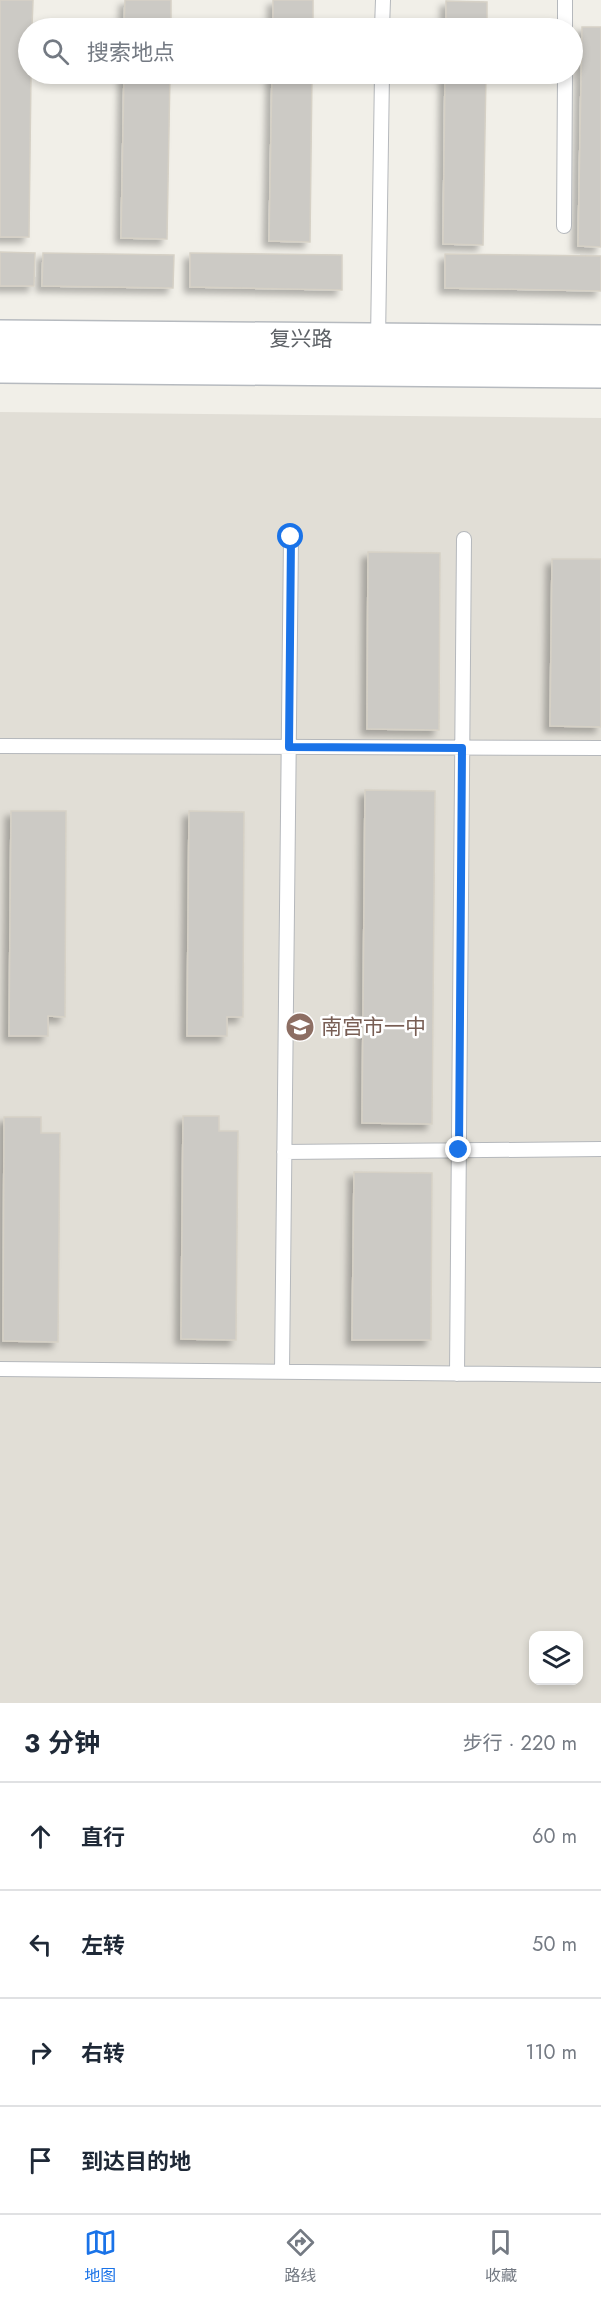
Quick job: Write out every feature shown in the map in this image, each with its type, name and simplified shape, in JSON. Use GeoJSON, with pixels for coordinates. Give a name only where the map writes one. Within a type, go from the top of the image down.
{"type":"FeatureCollection","features":[{"type":"Feature","properties":{"kind":"street","name":"复兴路"},"geometry":{"type":"LineString","coordinates":[[0,337],[601,342]]}},
{"type":"Feature","properties":{"kind":"street","name":"复兴路"},"geometry":{"type":"LineString","coordinates":[[0,366],[601,371]]}},
{"type":"Feature","properties":{"kind":"lane"},"geometry":{"type":"LineString","coordinates":[[382,18],[383,0]]}},
{"type":"Feature","properties":{"kind":"lane"},"geometry":{"type":"LineString","coordinates":[[565,0],[565,18]]}},
{"type":"Feature","properties":{"kind":"lane"},"geometry":{"type":"LineString","coordinates":[[378,340],[382,84]]}},
{"type":"Feature","properties":{"kind":"lane"},"geometry":{"type":"LineString","coordinates":[[564,226],[565,84]]}},
{"type":"Feature","properties":{"kind":"lane"},"geometry":{"type":"LineString","coordinates":[[282,1372],[291,537]]}},
{"type":"Feature","properties":{"kind":"lane"},"geometry":{"type":"LineString","coordinates":[[457,1374],[464,539]]}},
{"type":"Feature","properties":{"kind":"lane"},"geometry":{"type":"LineString","coordinates":[[0,746],[601,748]]}},
{"type":"Feature","properties":{"kind":"lane"},"geometry":{"type":"LineString","coordinates":[[284,1152],[601,1149]]}},
{"type":"Feature","properties":{"kind":"lane"},"geometry":{"type":"LineString","coordinates":[[0,1369],[601,1375]]}},
{"type":"Feature","properties":{"kind":"shaded area","name":"南宫市一中"},"geometry":{"type":"Polygon","coordinates":[[[0,412],[601,418],[601,1703],[0,1703],[0,412]]]}},
{"type":"Feature","properties":{"kind":"building"},"geometry":{"type":"Polygon","coordinates":[[[0,0],[33,0],[32,18],[18,18],[18,84],[31,84],[29,237],[0,237],[0,0]]]}},
{"type":"Feature","properties":{"kind":"building"},"geometry":{"type":"Polygon","coordinates":[[[125,0],[171,0],[171,18],[124,18],[125,0]]]}},
{"type":"Feature","properties":{"kind":"building"},"geometry":{"type":"Polygon","coordinates":[[[273,0],[313,0],[313,18],[273,18],[273,0]]]}},
{"type":"Feature","properties":{"kind":"building"},"geometry":{"type":"Polygon","coordinates":[[[446,1],[487,2],[487,18],[446,18],[446,1]]]}},
{"type":"Feature","properties":{"kind":"building"},"geometry":{"type":"Polygon","coordinates":[[[583,27],[601,27],[601,247],[578,246],[583,27]]]}},
{"type":"Feature","properties":{"kind":"building"},"geometry":{"type":"Polygon","coordinates":[[[124,84],[170,84],[167,239],[121,238],[124,84]]]}},
{"type":"Feature","properties":{"kind":"building"},"geometry":{"type":"Polygon","coordinates":[[[272,84],[312,84],[310,242],[269,241],[272,84]]]}},
{"type":"Feature","properties":{"kind":"building"},"geometry":{"type":"Polygon","coordinates":[[[445,84],[486,84],[483,245],[443,244],[445,84]]]}},
{"type":"Feature","properties":{"kind":"building"},"geometry":{"type":"Polygon","coordinates":[[[0,252],[35,253],[34,286],[0,286],[0,252]]]}},
{"type":"Feature","properties":{"kind":"building"},"geometry":{"type":"Polygon","coordinates":[[[43,253],[174,255],[173,288],[42,286],[43,253]]]}},
{"type":"Feature","properties":{"kind":"building"},"geometry":{"type":"Polygon","coordinates":[[[190,253],[342,255],[342,290],[190,287],[190,253]]]}},
{"type":"Feature","properties":{"kind":"building"},"geometry":{"type":"Polygon","coordinates":[[[445,254],[601,256],[601,291],[445,288],[445,254]]]}},
{"type":"Feature","properties":{"kind":"building"},"geometry":{"type":"Polygon","coordinates":[[[368,552],[440,553],[439,730],[367,729],[368,552]]]}},
{"type":"Feature","properties":{"kind":"building"},"geometry":{"type":"Polygon","coordinates":[[[552,559],[601,559],[601,727],[550,726],[552,559]]]}},
{"type":"Feature","properties":{"kind":"building"},"geometry":{"type":"Polygon","coordinates":[[[365,790],[435,791],[432,1124],[362,1123],[365,790]]]}},
{"type":"Feature","properties":{"kind":"building"},"geometry":{"type":"Polygon","coordinates":[[[11,811],[66,811],[65,1017],[48,1016],[48,1036],[9,1036],[11,811]]]}},
{"type":"Feature","properties":{"kind":"building"},"geometry":{"type":"Polygon","coordinates":[[[189,811],[244,812],[243,1017],[227,1017],[227,1036],[187,1036],[189,811]]]}},
{"type":"Feature","properties":{"kind":"building"},"geometry":{"type":"Polygon","coordinates":[[[183,1116],[219,1116],[219,1131],[238,1131],[236,1340],[181,1339],[183,1116]]]}},
{"type":"Feature","properties":{"kind":"building"},"geometry":{"type":"Polygon","coordinates":[[[4,1117],[41,1117],[41,1133],[60,1133],[58,1342],[3,1341],[4,1117]]]}},
{"type":"Feature","properties":{"kind":"building"},"geometry":{"type":"Polygon","coordinates":[[[354,1172],[432,1173],[431,1340],[352,1340],[354,1172]]]}},
{"type":"Feature","properties":{"kind":"place","name":"南宫市一中"},"geometry":{"type":"Point","coordinates":[300,1027]}},
{"type":"Feature","properties":{"kind":"route"},"geometry":{"type":"LineString","coordinates":[[291,537],[289,747],[462,748],[459,1150]]}}]}
